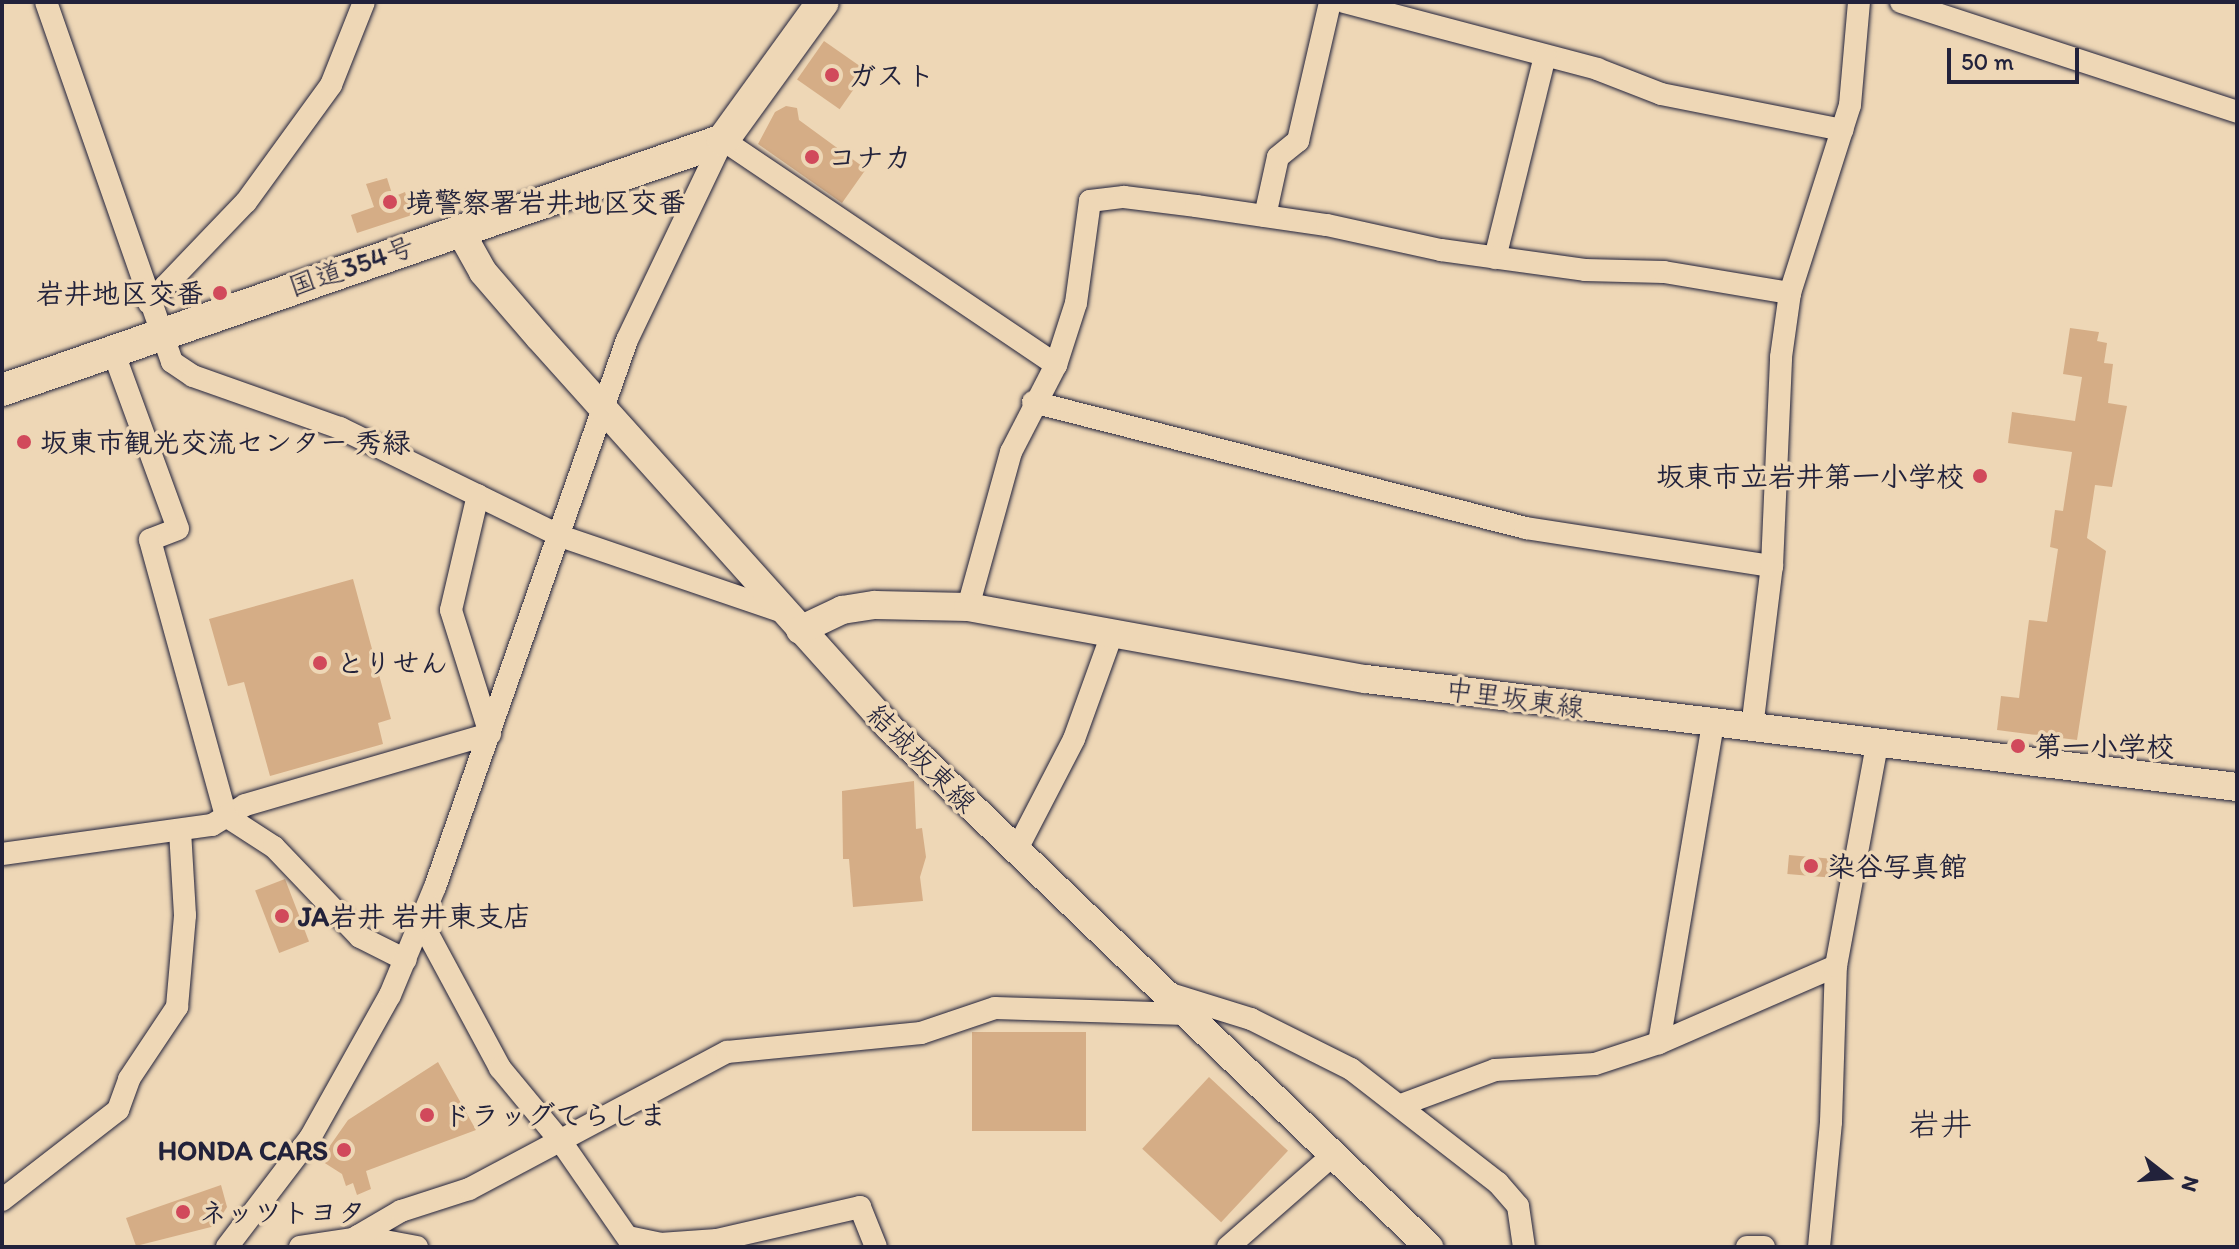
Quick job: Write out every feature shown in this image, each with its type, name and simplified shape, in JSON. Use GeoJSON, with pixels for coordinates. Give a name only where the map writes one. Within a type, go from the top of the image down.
{"type":"FeatureCollection","features":[{"type":"Feature","properties":{"kind":"highway"},"geometry":{"type":"LineString","coordinates":[[723,140],[823,2]]}},
{"type":"Feature","properties":{"kind":"highway","name":"国道354号"},"geometry":{"type":"LineString","coordinates":[[2,390],[113,351],[154,318],[459,229],[723,140]]}},
{"type":"Feature","properties":{"kind":"main road","name":"結城坂東線"},"geometry":{"type":"LineString","coordinates":[[459,229],[483,272],[889,727],[1429,1247]]}},
{"type":"Feature","properties":{"kind":"main road","name":"中里坂東線"},"geometry":{"type":"LineString","coordinates":[[793,621],[875,605],[968,607],[1366,679],[2237,787]]}},
{"type":"Feature","properties":{"kind":"street"},"geometry":{"type":"LineString","coordinates":[[46,2],[154,318],[172,362],[193,376],[340,428],[560,536],[793,621]]}},
{"type":"Feature","properties":{"kind":"street"},"geometry":{"type":"LineString","coordinates":[[154,318],[246,202],[331,85],[364,2]]}},
{"type":"Feature","properties":{"kind":"street"},"geometry":{"type":"LineString","coordinates":[[1265,216],[1278,157],[1298,141],[1330,2]]}},
{"type":"Feature","properties":{"kind":"street"},"geometry":{"type":"LineString","coordinates":[[1752,728],[1772,566],[1781,357],[1790,293],[1842,130],[1858,56],[1859,2]]}},
{"type":"Feature","properties":{"kind":"street"},"geometry":{"type":"LineString","coordinates":[[1901,2],[2237,112]]}},
{"type":"Feature","properties":{"kind":"street"},"geometry":{"type":"LineString","coordinates":[[1358,4],[1545,56],[1661,94],[1842,130]]}},
{"type":"Feature","properties":{"kind":"street"},"geometry":{"type":"LineString","coordinates":[[1495,258],[1545,56]]}},
{"type":"Feature","properties":{"kind":"street"},"geometry":{"type":"LineString","coordinates":[[227,1247],[310,1138],[406,960],[490,734],[603,409],[654,279],[723,140],[1056,365]]}},
{"type":"Feature","properties":{"kind":"street"},"geometry":{"type":"LineString","coordinates":[[968,607],[1011,452],[1033,402],[1056,365],[1076,303],[1090,201],[1124,197],[1265,216],[1495,258],[1585,270],[1664,272],[1790,293]]}},
{"type":"Feature","properties":{"kind":"street"},"geometry":{"type":"LineString","coordinates":[[113,351],[178,529],[150,540],[226,816],[274,847],[360,937],[406,960]]}},
{"type":"Feature","properties":{"kind":"street"},"geometry":{"type":"LineString","coordinates":[[1033,402],[1526,528],[1772,566]]}},
{"type":"Feature","properties":{"kind":"street"},"geometry":{"type":"LineString","coordinates":[[478,495],[451,610],[490,734]]}},
{"type":"Feature","properties":{"kind":"street"},"geometry":{"type":"LineString","coordinates":[[1016,851],[1074,739],[1112,634]]}},
{"type":"Feature","properties":{"kind":"street"},"geometry":{"type":"LineString","coordinates":[[1659,1043],[1713,724]]}},
{"type":"Feature","properties":{"kind":"street"},"geometry":{"type":"LineString","coordinates":[[2,854],[180,832],[212,825],[276,795],[490,734]]}},
{"type":"Feature","properties":{"kind":"street"},"geometry":{"type":"LineString","coordinates":[[1819,1247],[1831,1122],[1836,966],[1877,744]]}},
{"type":"Feature","properties":{"kind":"street"},"geometry":{"type":"LineString","coordinates":[[2,1200],[118,1110],[129,1079],[177,1007],[185,915],[180,832]]}},
{"type":"Feature","properties":{"kind":"street"},"geometry":{"type":"LineString","coordinates":[[422,923],[500,1068],[562,1143],[631,1242],[660,1244],[717,1240],[860,1207],[876,1247]]}},
{"type":"Feature","properties":{"kind":"street"},"geometry":{"type":"LineString","coordinates":[[1401,1105],[1468,1076],[1595,1064],[1659,1043],[1836,966]]}},
{"type":"Feature","properties":{"kind":"street"},"geometry":{"type":"LineString","coordinates":[[1163,992],[1251,1019],[1351,1069],[1401,1105],[1518,1206],[1524,1247]]}},
{"type":"Feature","properties":{"kind":"street"},"geometry":{"type":"LineString","coordinates":[[300,1247],[358,1236],[401,1211],[469,1189],[562,1143],[727,1052],[921,1033],[995,1008],[1186,1014]]}},
{"type":"Feature","properties":{"kind":"street"},"geometry":{"type":"LineString","coordinates":[[1228,1247],[1333,1155]]}},
{"type":"Feature","properties":{"kind":"street"},"geometry":{"type":"LineString","coordinates":[[358,1236],[417,1247]]}},
{"type":"Feature","properties":{"kind":"street"},"geometry":{"type":"LineString","coordinates":[[1747,1247],[1764,1247]]}},
{"type":"Feature","properties":{"kind":"building","name":"ガスト"},"geometry":{"type":"Polygon","coordinates":[[[824,41],[867,71],[840,109],[797,80],[824,41]]]}},
{"type":"Feature","properties":{"kind":"building","name":"コナカ"},"geometry":{"type":"Polygon","coordinates":[[[786,106],[797,108],[799,120],[866,169],[842,203],[758,144],[775,112],[786,106]]]}},
{"type":"Feature","properties":{"kind":"building","name":"境警察署岩井地区交番"},"geometry":{"type":"Polygon","coordinates":[[[387,178],[393,197],[405,192],[412,215],[357,233],[351,215],[374,207],[366,184],[387,178]]]}},
{"type":"Feature","properties":{"kind":"building"},"geometry":{"type":"Polygon","coordinates":[[[2070,328],[2099,332],[2097,341],[2107,343],[2104,363],[2113,364],[2108,403],[2127,406],[2112,487],[2095,485],[2087,538],[2106,551],[2077,740],[1997,730],[2001,696],[2019,698],[2029,620],[2047,622],[2058,549],[2050,547],[2055,510],[2063,511],[2072,452],[2008,443],[2012,412],[2075,421],[2082,377],[2063,374],[2070,328]]]}},
{"type":"Feature","properties":{"kind":"building"},"geometry":{"type":"Polygon","coordinates":[[[353,579],[391,719],[378,723],[383,744],[270,776],[244,682],[228,686],[209,619],[353,579]]]}},
{"type":"Feature","properties":{"kind":"building"},"geometry":{"type":"Polygon","coordinates":[[[914,781],[916,829],[922,828],[926,857],[920,877],[923,901],[853,907],[849,859],[843,859],[842,791],[914,781]]]}},
{"type":"Feature","properties":{"kind":"building","name":"染谷写真館"},"geometry":{"type":"Polygon","coordinates":[[[1789,855],[1834,859],[1832,878],[1787,874],[1789,855]]]}},
{"type":"Feature","properties":{"kind":"building","name":"JA岩井 岩井東支店"},"geometry":{"type":"Polygon","coordinates":[[[285,879],[309,942],[279,953],[255,890],[285,879]]]}},
{"type":"Feature","properties":{"kind":"building"},"geometry":{"type":"Polygon","coordinates":[[[972,1032],[1086,1032],[1086,1131],[972,1131],[972,1032]]]}},
{"type":"Feature","properties":{"kind":"building"},"geometry":{"type":"Polygon","coordinates":[[[438,1062],[476,1130],[366,1171],[371,1189],[357,1195],[353,1183],[346,1186],[342,1174],[320,1160],[348,1120],[438,1062]]]}},
{"type":"Feature","properties":{"kind":"building"},"geometry":{"type":"Polygon","coordinates":[[[1209,1077],[1288,1151],[1221,1222],[1142,1149],[1209,1077]]]}},
{"type":"Feature","properties":{"kind":"building"},"geometry":{"type":"Polygon","coordinates":[[[221,1185],[227,1207],[215,1226],[136,1246],[126,1218],[221,1185]]]}},
{"type":"Feature","properties":{"kind":"place","name":"ガスト"},"geometry":{"type":"Point","coordinates":[832,75]}},
{"type":"Feature","properties":{"kind":"place","name":"コナカ"},"geometry":{"type":"Point","coordinates":[812,157]}},
{"type":"Feature","properties":{"kind":"place","name":"境警察署岩井地区交番"},"geometry":{"type":"Point","coordinates":[390,202]}},
{"type":"Feature","properties":{"kind":"place","name":"岩井地区交番"},"geometry":{"type":"Point","coordinates":[220,293]}},
{"type":"Feature","properties":{"kind":"place","name":"坂東市観光交流センター 秀緑"},"geometry":{"type":"Point","coordinates":[24,442]}},
{"type":"Feature","properties":{"kind":"place","name":"坂東市立岩井第一小学校"},"geometry":{"type":"Point","coordinates":[1980,476]}},
{"type":"Feature","properties":{"kind":"place","name":"とりせん"},"geometry":{"type":"Point","coordinates":[320,663]}},
{"type":"Feature","properties":{"kind":"place","name":"第一小学校"},"geometry":{"type":"Point","coordinates":[2018,746]}},
{"type":"Feature","properties":{"kind":"place","name":"染谷写真館"},"geometry":{"type":"Point","coordinates":[1811,866]}},
{"type":"Feature","properties":{"kind":"place","name":"JA岩井 岩井東支店"},"geometry":{"type":"Point","coordinates":[282,916]}},
{"type":"Feature","properties":{"kind":"place","name":"ドラッグてらしま"},"geometry":{"type":"Point","coordinates":[427,1115]}},
{"type":"Feature","properties":{"kind":"place","name":"HONDA CARS"},"geometry":{"type":"Point","coordinates":[344,1150]}},
{"type":"Feature","properties":{"kind":"place","name":"ネッツトヨタ"},"geometry":{"type":"Point","coordinates":[183,1212]}},
{"type":"Feature","properties":{"kind":"district","name":"岩井"},"geometry":{"type":"Point","coordinates":[1940,1124]}}]}
